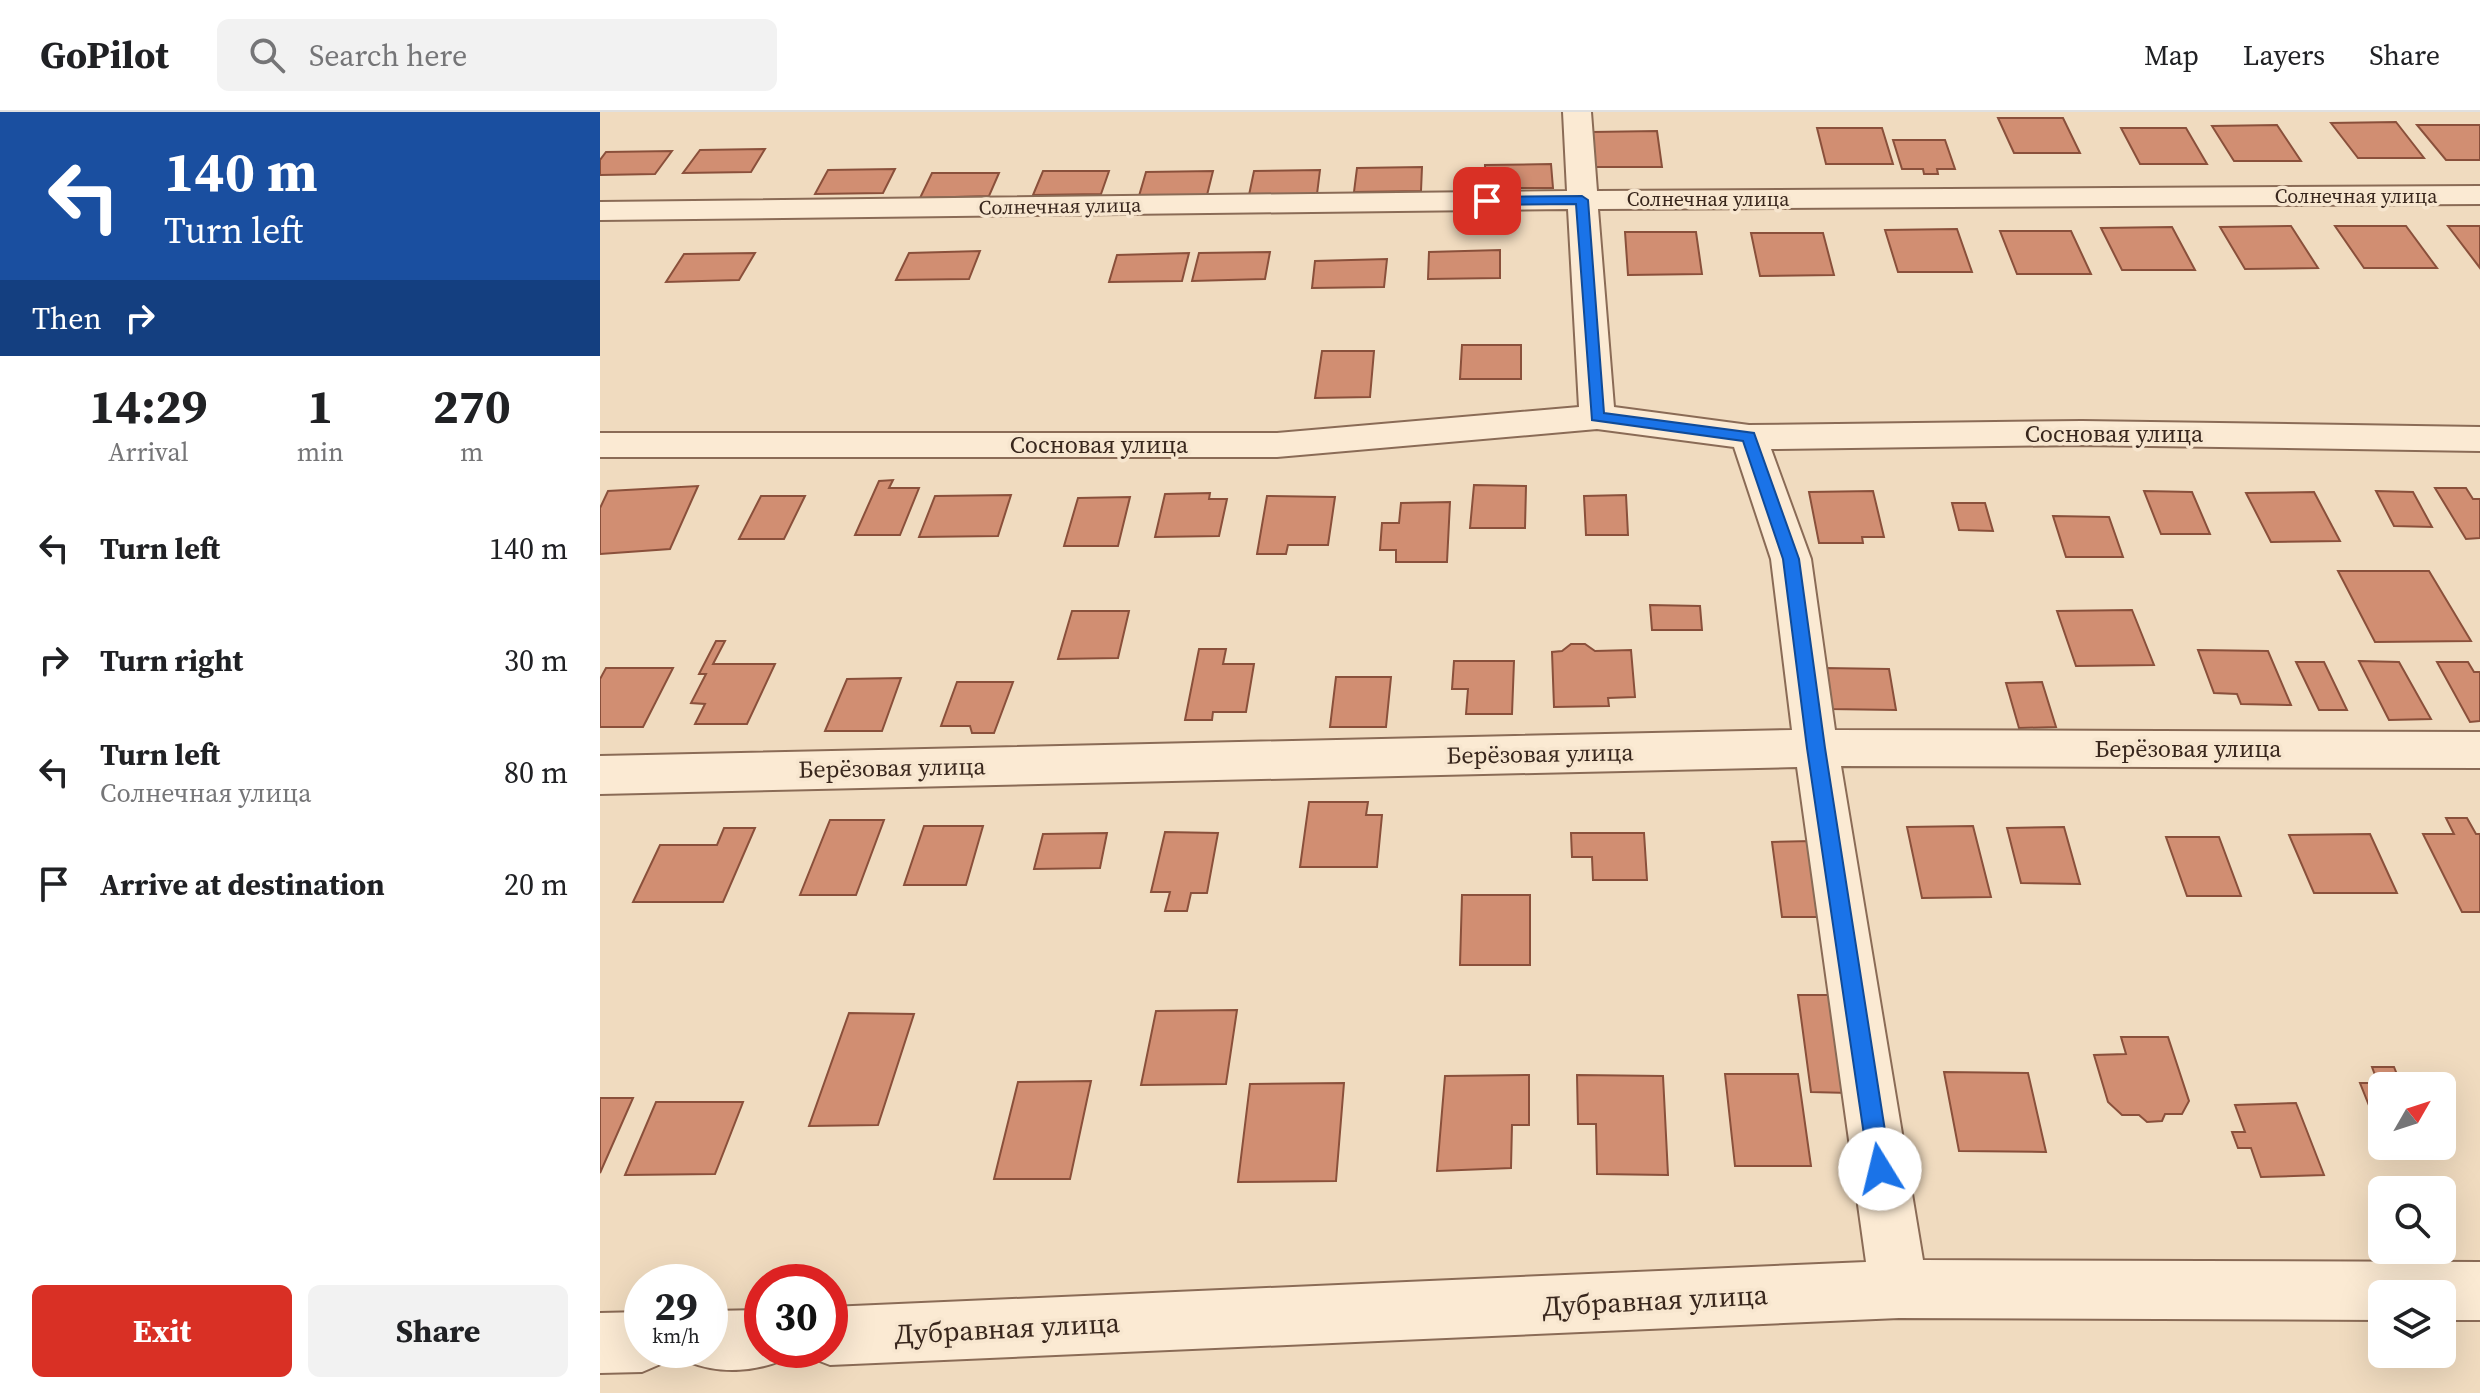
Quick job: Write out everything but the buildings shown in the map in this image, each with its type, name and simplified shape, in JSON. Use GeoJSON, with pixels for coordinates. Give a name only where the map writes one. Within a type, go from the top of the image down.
{"type":"FeatureCollection","features":[{"type":"Feature","properties":{"kind":"street"},"geometry":{"type":"LineString","coordinates":[[1577,112],[1597,417]]}},
{"type":"Feature","properties":{"kind":"street","name":"Солнечная улица"},"geometry":{"type":"LineString","coordinates":[[600,211],[1582,200],[2480,195]]}},
{"type":"Feature","properties":{"kind":"street","name":"Сосновая улица"},"geometry":{"type":"LineString","coordinates":[[602,448],[1277,445],[1597,417],[1749,437],[2082,433],[2480,439]]}},
{"type":"Feature","properties":{"kind":"street"},"geometry":{"type":"LineString","coordinates":[[1749,437],[1791,559],[1816,748],[1899,1289]]}},
{"type":"Feature","properties":{"kind":"street","name":"Берёзовая улица"},"geometry":{"type":"LineString","coordinates":[[600,775],[1816,748],[2480,750]]}},
{"type":"Feature","properties":{"kind":"street","name":"Дубравная улица"},"geometry":{"type":"LineString","coordinates":[[848,1335],[1899,1289],[2480,1291]]}},
{"type":"Feature","properties":{"kind":"street"},"geometry":{"type":"LineString","coordinates":[[600,1343],[624,1342]]}},
{"type":"Feature","properties":{"kind":"route"},"geometry":{"type":"LineString","coordinates":[[1487,201],[1582,200],[1597,417],[1749,437],[1791,559],[1816,748],[1880,1169]]}}]}
